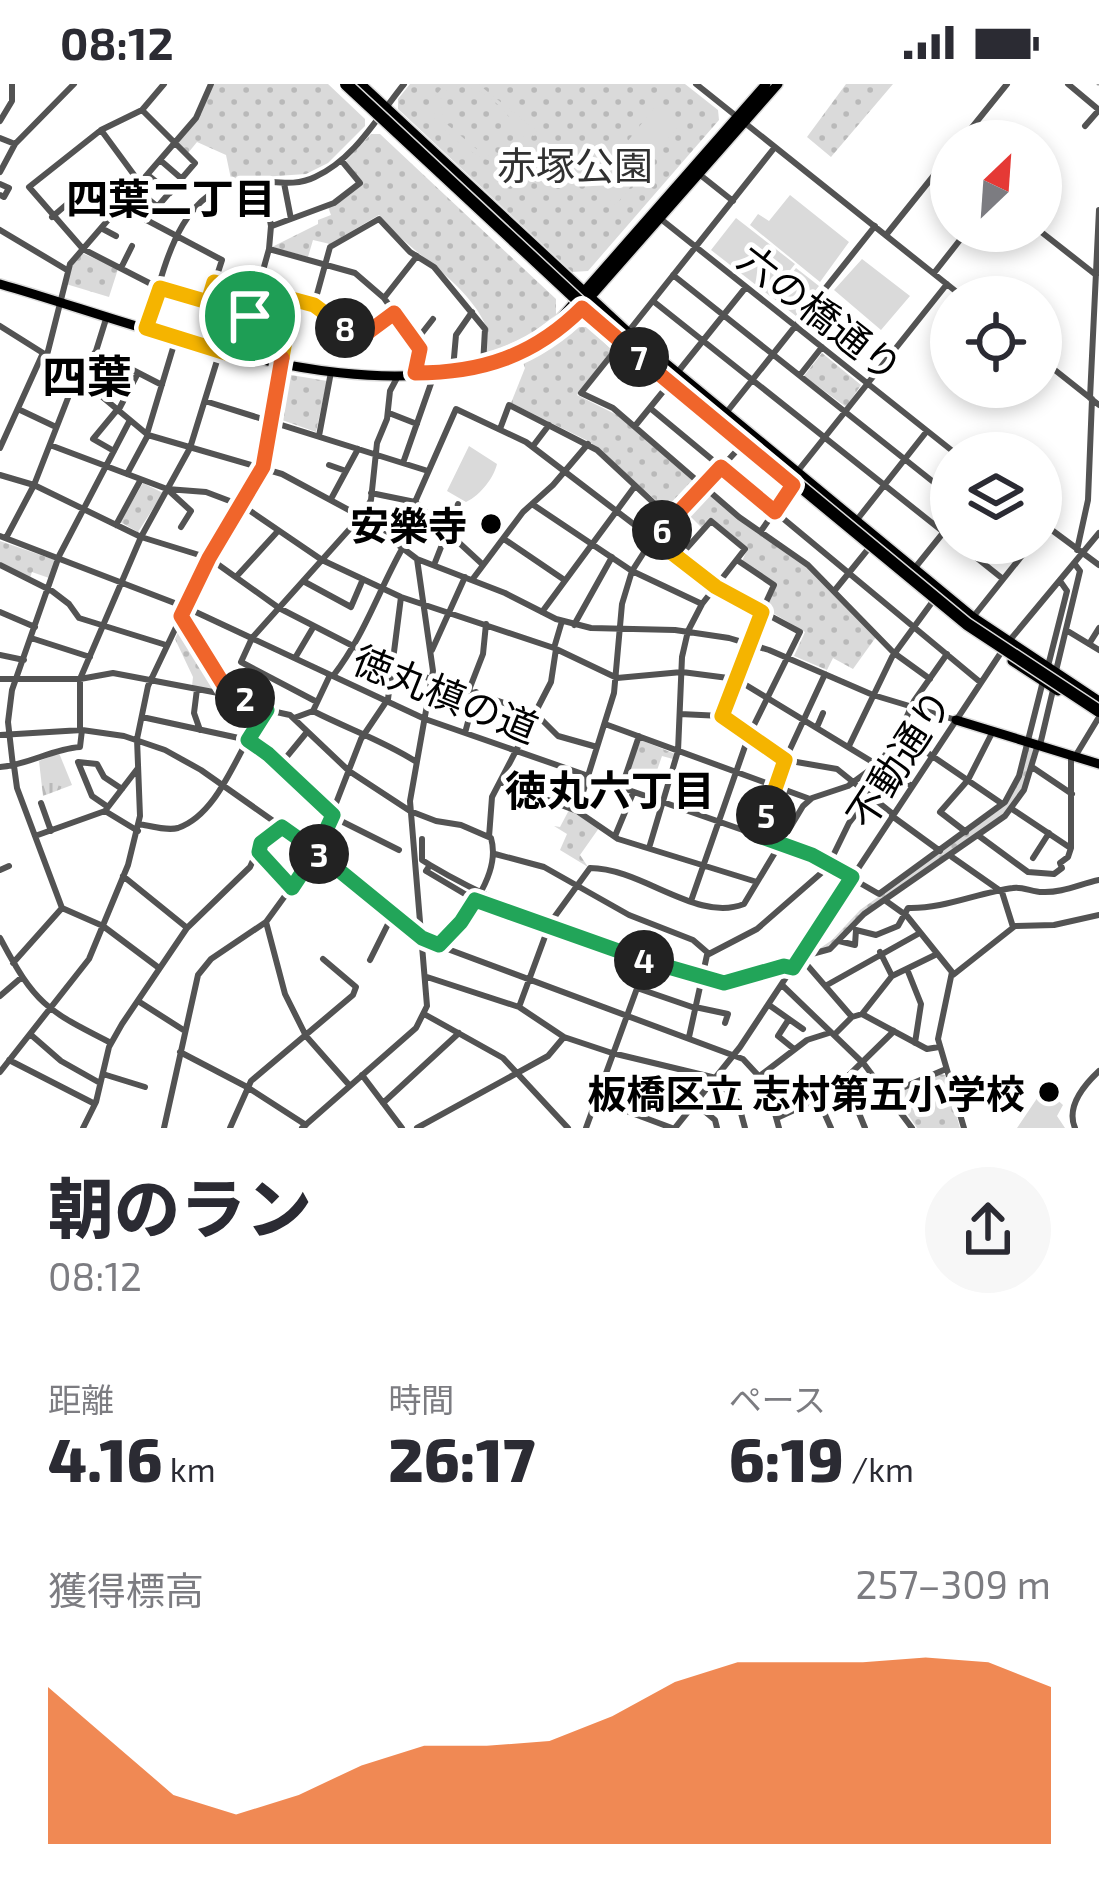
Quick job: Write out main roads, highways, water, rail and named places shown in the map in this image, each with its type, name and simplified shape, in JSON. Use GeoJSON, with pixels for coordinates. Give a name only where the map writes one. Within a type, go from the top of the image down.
{"type":"FeatureCollection","features":[{"type":"Feature","properties":{"kind":"highway"},"geometry":{"type":"LineString","coordinates":[[351,84],[581,303],[690,395],[967,624],[1099,710]]}},
{"type":"Feature","properties":{"kind":"main road"},"geometry":{"type":"LineString","coordinates":[[351,84],[382,113]]}},
{"type":"Feature","properties":{"kind":"main road"},"geometry":{"type":"LineString","coordinates":[[351,84],[583,301],[621,343],[726,413],[1048,685],[1099,710]]}},
{"type":"Feature","properties":{"kind":"main road"},"geometry":{"type":"LineString","coordinates":[[657,216],[699,174],[766,84]]}},
{"type":"Feature","properties":{"kind":"main road"},"geometry":{"type":"LineString","coordinates":[[0,284],[280,366],[331,372],[434,373],[486,365],[540,344],[778,84]]}},
{"type":"Feature","properties":{"kind":"main road"},"geometry":{"type":"LineString","coordinates":[[583,301],[628,332],[742,444],[933,601],[1004,648],[1051,672],[1099,710]]}},
{"type":"Feature","properties":{"kind":"main road"},"geometry":{"type":"LineString","coordinates":[[956,720],[1099,764]]}},
{"type":"Feature","properties":{"kind":"place","name":"安樂寺"},"geometry":{"type":"Point","coordinates":[491,524]}},
{"type":"Feature","properties":{"kind":"place","name":"板橋区立 志村第五小学校"},"geometry":{"type":"Point","coordinates":[1049,1092]}},
{"type":"Feature","properties":{"kind":"district","name":"四葉二丁目"},"geometry":{"type":"Point","coordinates":[171,197]}},
{"type":"Feature","properties":{"kind":"district","name":"四葉"},"geometry":{"type":"Point","coordinates":[87,375]}},
{"type":"Feature","properties":{"kind":"district","name":"徳丸六丁目"},"geometry":{"type":"Point","coordinates":[610,789]}},
{"type":"Feature","properties":{"kind":"park label","name":"赤塚公園"},"geometry":{"type":"Point","coordinates":[575,164]}}]}
